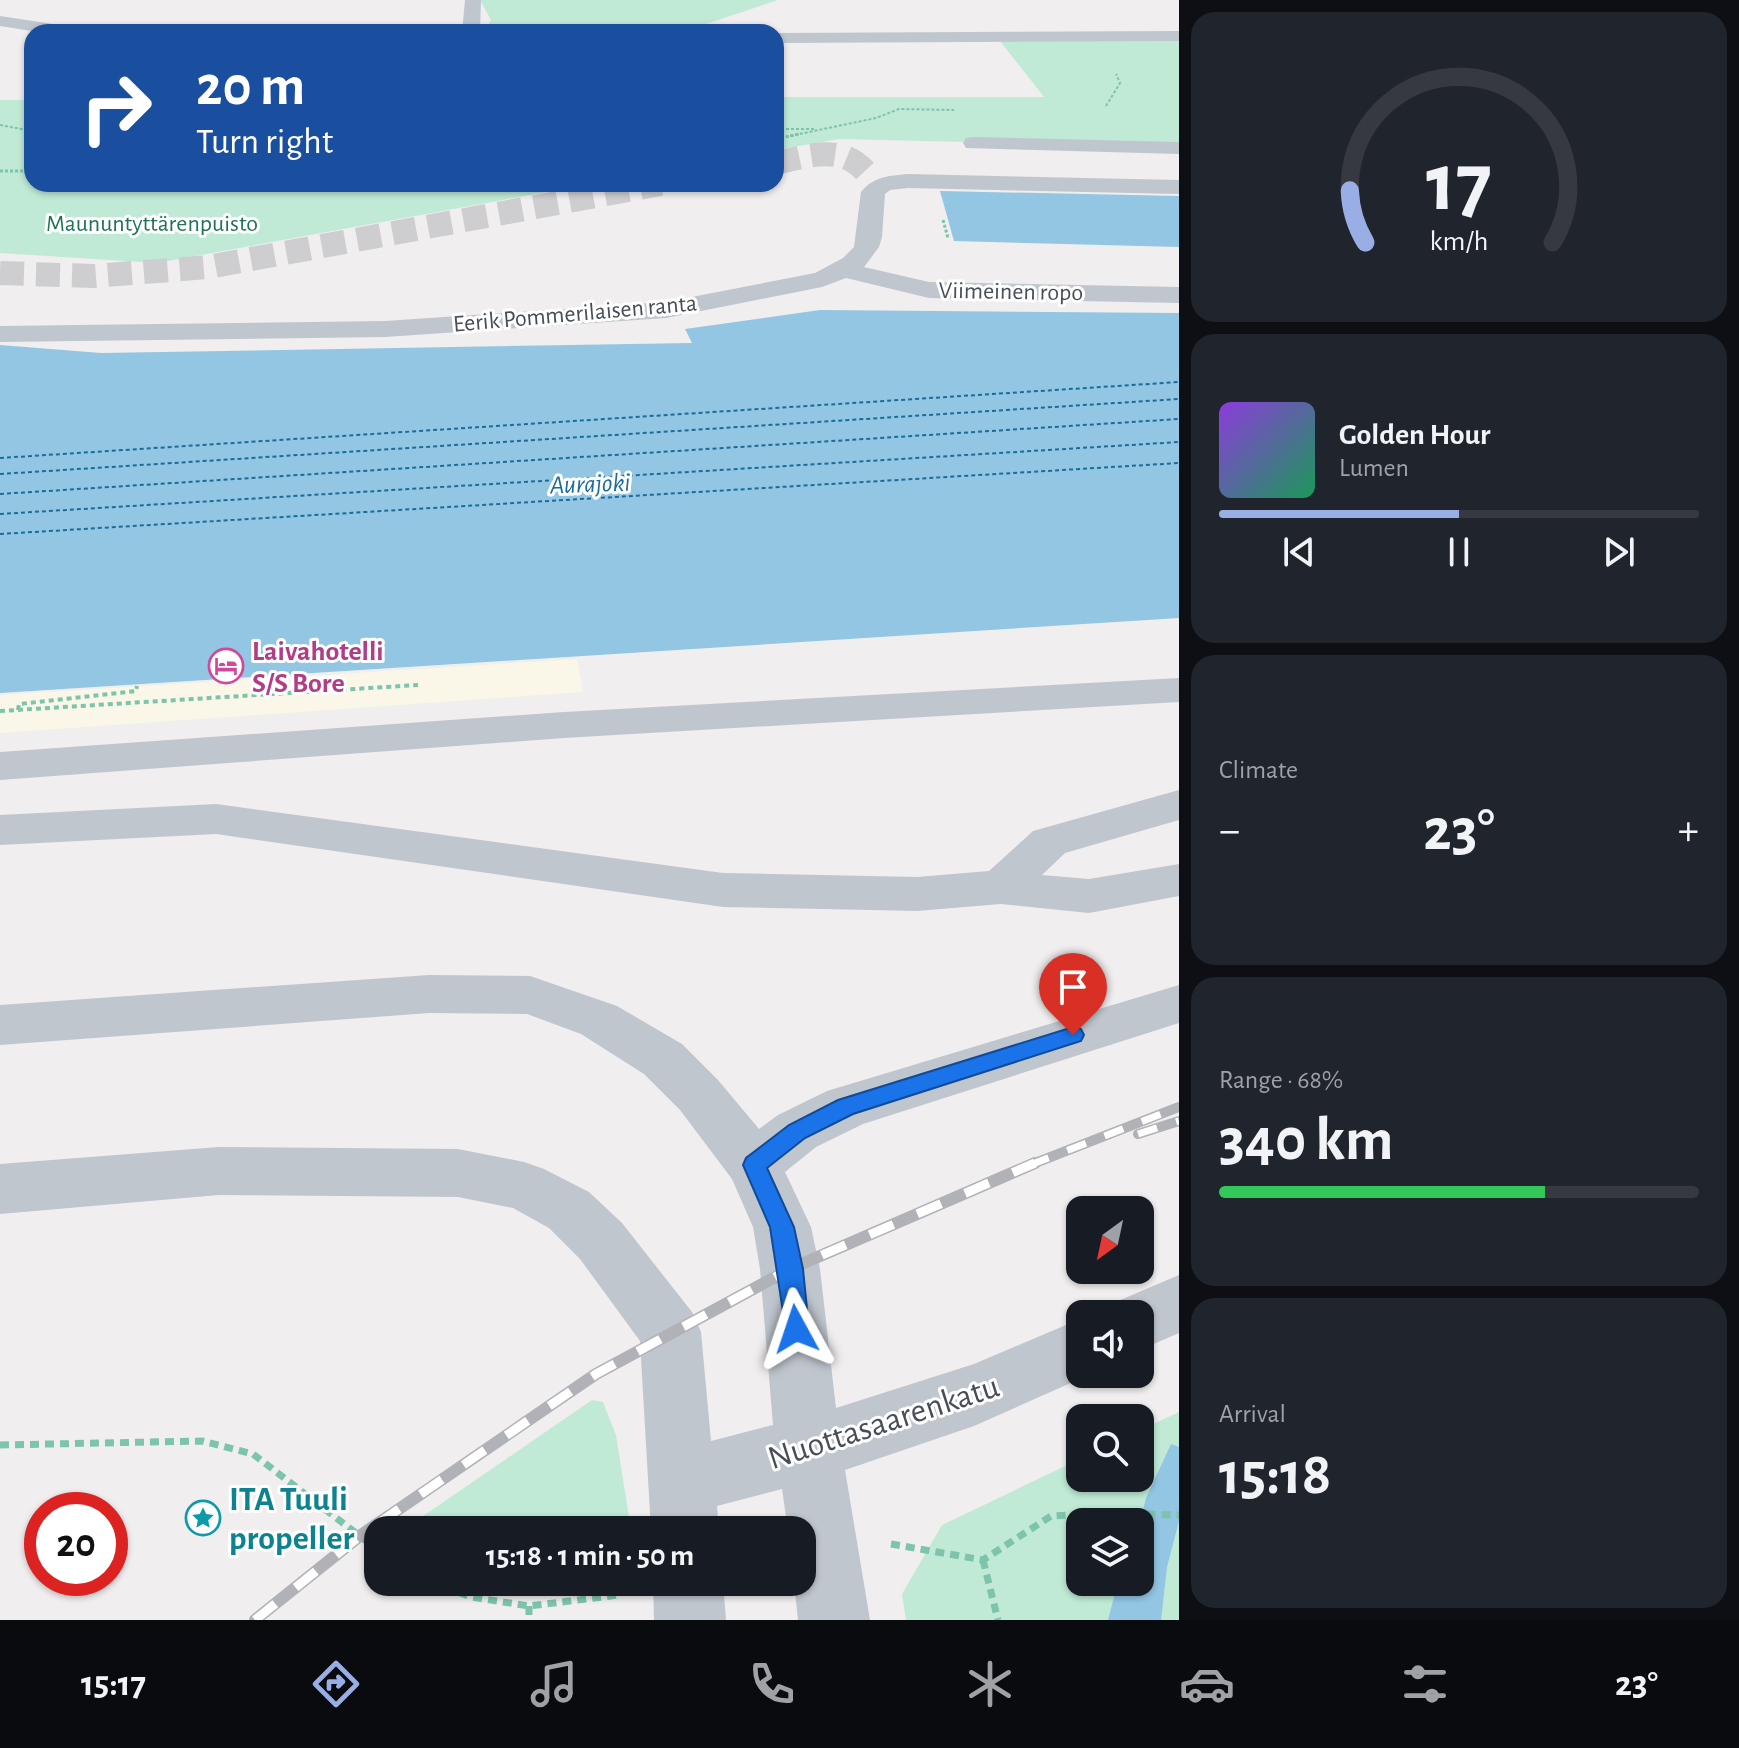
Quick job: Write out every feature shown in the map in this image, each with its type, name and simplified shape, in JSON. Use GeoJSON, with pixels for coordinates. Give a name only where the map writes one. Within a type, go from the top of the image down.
{"type":"FeatureCollection","features":[{"type":"Feature","properties":{"kind":"street"},"geometry":{"type":"LineString","coordinates":[[472,24],[473,0]]}},
{"type":"Feature","properties":{"kind":"street"},"geometry":{"type":"LineString","coordinates":[[0,21],[24,25]]}},
{"type":"Feature","properties":{"kind":"street"},"geometry":{"type":"LineString","coordinates":[[784,38],[1179,36]]}},
{"type":"Feature","properties":{"kind":"street"},"geometry":{"type":"LineString","coordinates":[[0,38],[24,38]]}},
{"type":"Feature","properties":{"kind":"street"},"geometry":{"type":"LineString","coordinates":[[974,143],[1179,148]]}},
{"type":"Feature","properties":{"kind":"street","name":"Eerik Pommerilaisen ranta"},"geometry":{"type":"LineString","coordinates":[[0,334],[385,329],[666,310],[822,279],[844,270],[861,257],[871,242],[874,177],[908,181],[1179,187]]}},
{"type":"Feature","properties":{"kind":"street","name":"Viimeinen ropo"},"geometry":{"type":"LineString","coordinates":[[844,270],[929,290],[1179,295]]}},
{"type":"Feature","properties":{"kind":"street"},"geometry":{"type":"LineString","coordinates":[[0,766],[548,726],[1179,690]]}},
{"type":"Feature","properties":{"kind":"street"},"geometry":{"type":"LineString","coordinates":[[1001,887],[1049,842],[1179,805]]}},
{"type":"Feature","properties":{"kind":"street"},"geometry":{"type":"LineString","coordinates":[[0,830],[216,819],[723,890],[917,894],[1001,887],[1089,896],[1179,880]]}},
{"type":"Feature","properties":{"kind":"street"},"geometry":{"type":"LineString","coordinates":[[0,1025],[429,994],[530,995],[599,1020],[663,1059],[699,1095],[754,1165],[782,1227],[790,1269],[808,1450],[824,1538],[834,1620]]}},
{"type":"Feature","properties":{"kind":"street"},"geometry":{"type":"LineString","coordinates":[[754,1165],[797,1131],[846,1107],[1179,1004]]}},
{"type":"Feature","properties":{"kind":"street"},"geometry":{"type":"LineString","coordinates":[[0,1189],[219,1171],[458,1173],[524,1186],[569,1210],[601,1241],[670,1332],[684,1506]]}},
{"type":"Feature","properties":{"kind":"street"},"geometry":{"type":"LineString","coordinates":[[1154,1315],[1179,1303]]}},
{"type":"Feature","properties":{"kind":"street","name":"Nuottasaarenkatu"},"geometry":{"type":"LineString","coordinates":[[684,1506],[808,1450],[977,1394],[1066,1354]]}},
{"type":"Feature","properties":{"kind":"path"},"geometry":{"type":"LineString","coordinates":[[0,125],[24,130]]}},
{"type":"Feature","properties":{"kind":"path"},"geometry":{"type":"LineString","coordinates":[[784,129],[823,128]]}},
{"type":"Feature","properties":{"kind":"path"},"geometry":{"type":"LineString","coordinates":[[0,171],[24,171]]}},
{"type":"Feature","properties":{"kind":"path"},"geometry":{"type":"LineString","coordinates":[[944,226],[948,238]]}},
{"type":"Feature","properties":{"kind":"path"},"geometry":{"type":"LineString","coordinates":[[0,711],[423,685]]}},
{"type":"Feature","properties":{"kind":"path"},"geometry":{"type":"LineString","coordinates":[[18,710],[19,704],[136,691],[137,686]]}},
{"type":"Feature","properties":{"kind":"path"},"geometry":{"type":"LineString","coordinates":[[0,1445],[202,1441],[253,1454],[364,1539]]}},
{"type":"Feature","properties":{"kind":"path"},"geometry":{"type":"LineString","coordinates":[[899,1545],[983,1560],[1051,1516],[1113,1513],[1179,1515]]}},
{"type":"Feature","properties":{"kind":"path"},"geometry":{"type":"LineString","coordinates":[[983,1560],[998,1620]]}},
{"type":"Feature","properties":{"kind":"path"},"geometry":{"type":"LineString","coordinates":[[468,1596],[529,1606],[670,1598]]}},
{"type":"Feature","properties":{"kind":"path"},"geometry":{"type":"LineString","coordinates":[[529,1606],[529,1620]]}},
{"type":"Feature","properties":{"kind":"shaded area"},"geometry":{"type":"Polygon","coordinates":[[[577,659],[583,692],[0,733],[0,695],[577,659]]]}},
{"type":"Feature","properties":{"kind":"green space"},"geometry":{"type":"Polygon","coordinates":[[[480,0],[778,0],[706,24],[489,24],[491,20],[480,0]]]}},
{"type":"Feature","properties":{"kind":"green space"},"geometry":{"type":"Polygon","coordinates":[[[1179,40],[1179,147],[839,139],[784,149],[784,97],[1044,97],[1000,41],[1179,40]]]}},
{"type":"Feature","properties":{"kind":"green space","name":"Maununtyttärenpuisto"},"geometry":{"type":"Polygon","coordinates":[[[0,100],[24,100],[24,192],[547,192],[157,263],[0,253],[0,100]]]}},
{"type":"Feature","properties":{"kind":"green space"},"geometry":{"type":"Polygon","coordinates":[[[592,1400],[603,1402],[616,1435],[629,1516],[423,1516],[592,1400]]]}},
{"type":"Feature","properties":{"kind":"green space"},"geometry":{"type":"Polygon","coordinates":[[[1179,1412],[1179,1620],[906,1620],[902,1594],[942,1525],[1066,1466],[1066,1492],[1154,1492],[1154,1424],[1179,1412]]]}},
{"type":"Feature","properties":{"kind":"water"},"geometry":{"type":"Polygon","coordinates":[[[940,191],[1179,196],[1179,247],[954,241],[940,191]]]}},
{"type":"Feature","properties":{"kind":"water","name":"Aurajoki"},"geometry":{"type":"Polygon","coordinates":[[[820,310],[1179,313],[1179,618],[0,693],[0,345],[101,353],[692,343],[685,329],[820,310]]]}},
{"type":"Feature","properties":{"kind":"water"},"geometry":{"type":"Polygon","coordinates":[[[1171,1444],[1179,1447],[1179,1521],[1167,1567],[1161,1620],[1108,1620],[1114,1596],[1154,1596],[1154,1508],[1144,1508],[1149,1492],[1154,1492],[1154,1481],[1171,1444]]]}},
{"type":"Feature","properties":{"kind":"ferry route"},"geometry":{"type":"LineString","coordinates":[[0,458],[1179,382]]}},
{"type":"Feature","properties":{"kind":"ferry route"},"geometry":{"type":"LineString","coordinates":[[0,474],[1179,399]]}},
{"type":"Feature","properties":{"kind":"ferry route"},"geometry":{"type":"LineString","coordinates":[[0,494],[1179,419]]}},
{"type":"Feature","properties":{"kind":"ferry route"},"geometry":{"type":"LineString","coordinates":[[0,514],[1179,442]]}},
{"type":"Feature","properties":{"kind":"ferry route"},"geometry":{"type":"LineString","coordinates":[[0,534],[1179,463]]}},
{"type":"Feature","properties":{"kind":"tunnel"},"geometry":{"type":"LineString","coordinates":[[784,161],[812,155],[834,155],[845,157],[865,171]]}},
{"type":"Feature","properties":{"kind":"tunnel"},"geometry":{"type":"LineString","coordinates":[[0,273],[94,276],[208,267],[617,192]]}},
{"type":"Feature","properties":{"kind":"railway"},"geometry":{"type":"LineString","coordinates":[[1034,1164],[1179,1107]]}},
{"type":"Feature","properties":{"kind":"railway"},"geometry":{"type":"LineString","coordinates":[[1138,1134],[1179,1121]]}},
{"type":"Feature","properties":{"kind":"railway"},"geometry":{"type":"LineString","coordinates":[[255,1620],[361,1535],[596,1374],[790,1269],[1034,1164]]}},
{"type":"Feature","properties":{"kind":"railway"},"geometry":{"type":"LineString","coordinates":[[1030,1165],[1034,1164]]}},
{"type":"Feature","properties":{"kind":"place","name":"Laivahotelli S/S Bore"},"geometry":{"type":"Point","coordinates":[226,666]}},
{"type":"Feature","properties":{"kind":"place","name":"ITA Tuuli propeller"},"geometry":{"type":"Point","coordinates":[203,1518]}},
{"type":"Feature","properties":{"kind":"route"},"geometry":{"type":"LineString","coordinates":[[796,1329],[782,1227],[754,1165],[797,1131],[846,1107],[1073,1035]]}}]}
